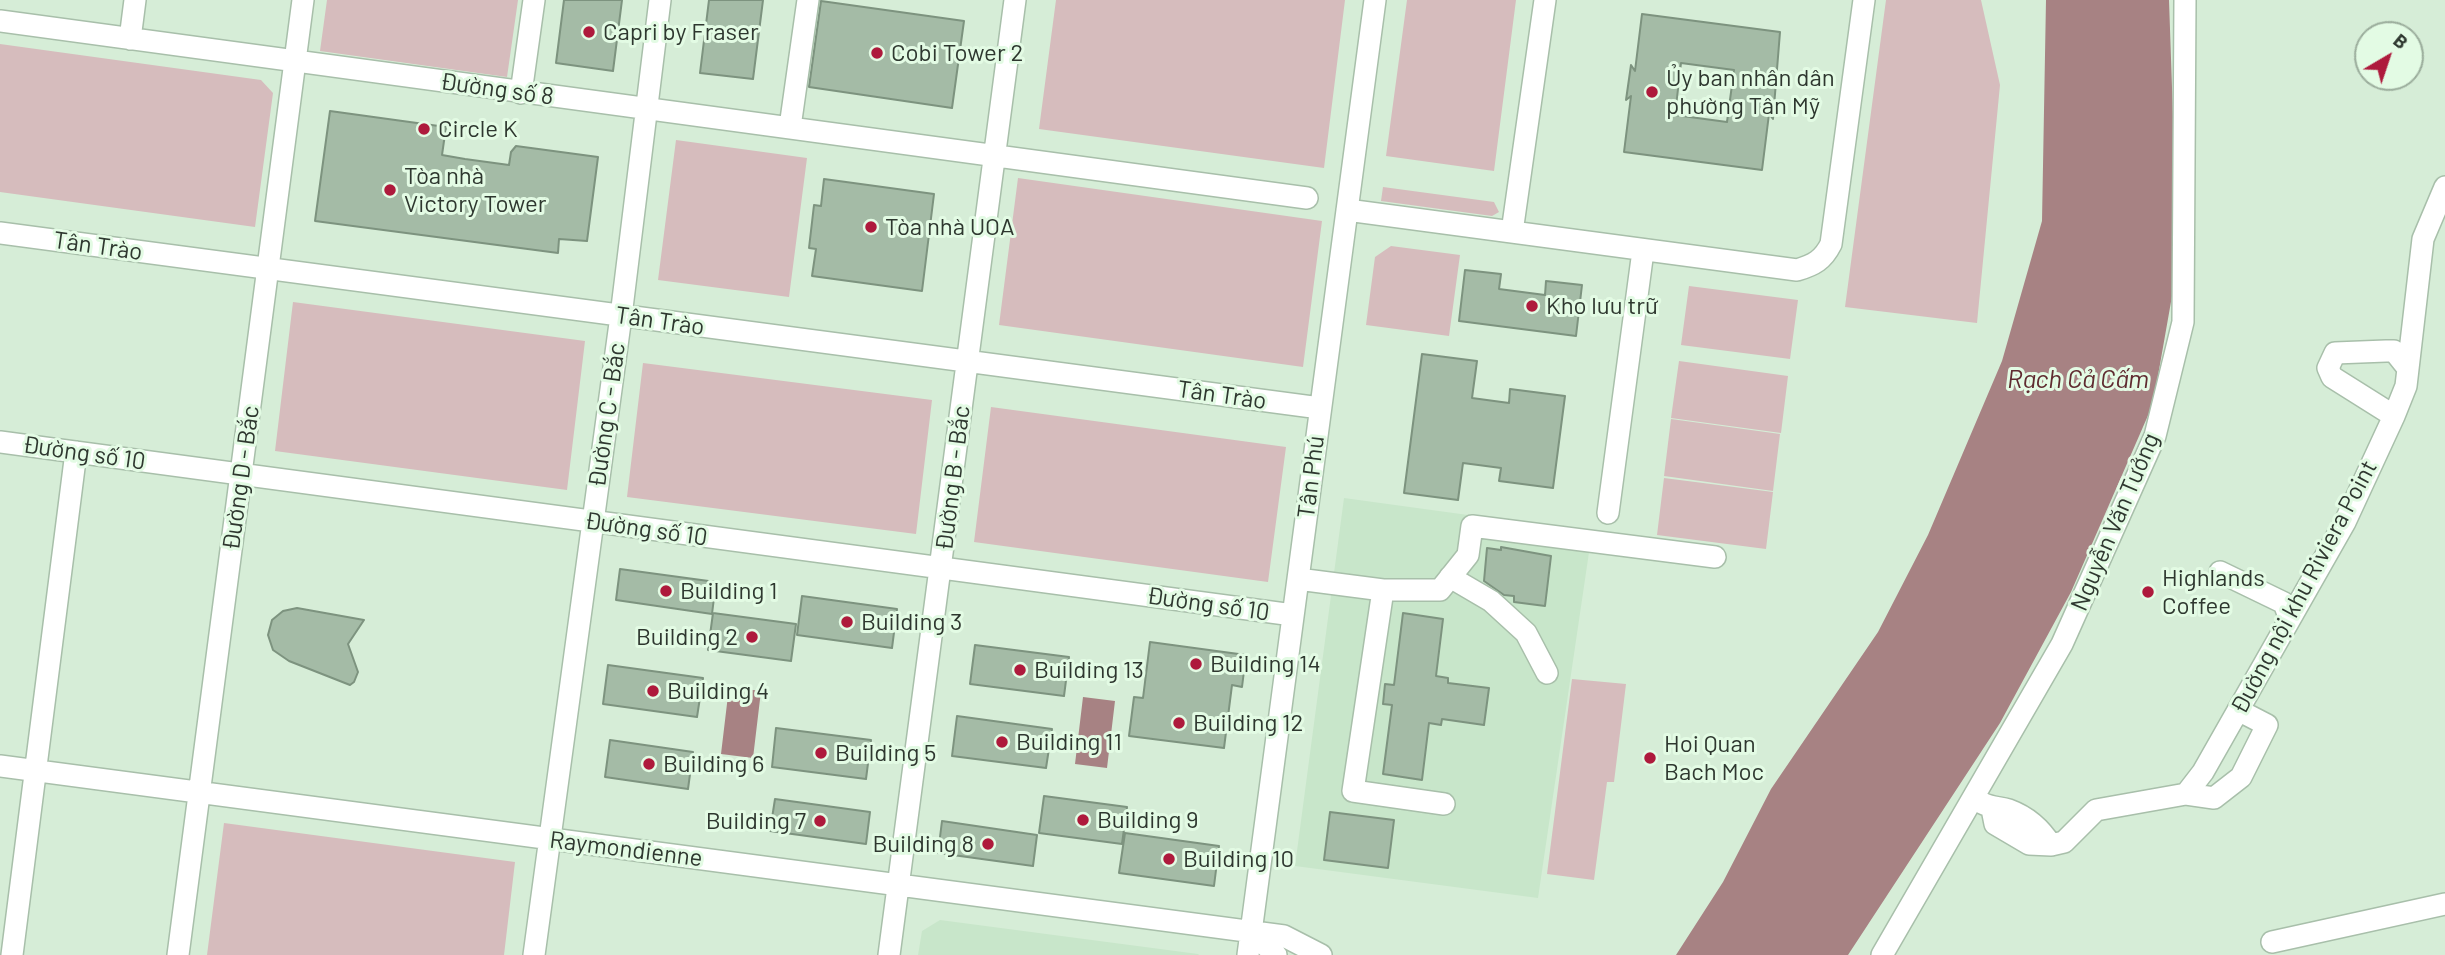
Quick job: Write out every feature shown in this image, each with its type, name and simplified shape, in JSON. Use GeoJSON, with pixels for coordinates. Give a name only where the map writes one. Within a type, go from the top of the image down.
{"type":"FeatureCollection","features":[{"type":"Feature","properties":{"kind":"street"},"geometry":{"type":"LineString","coordinates":[[130,38],[135,0]]}},
{"type":"Feature","properties":{"kind":"street","name":"Đường D - Bắc"},"geometry":{"type":"LineString","coordinates":[[178,955],[270,269],[303,0]]}},
{"type":"Feature","properties":{"kind":"street"},"geometry":{"type":"LineString","coordinates":[[521,93],[534,0]]}},
{"type":"Feature","properties":{"kind":"street","name":"Đường C - Bắc"},"geometry":{"type":"LineString","coordinates":[[534,955],[621,316],[660,0]]}},
{"type":"Feature","properties":{"kind":"street"},"geometry":{"type":"LineString","coordinates":[[790,127],[808,0]]}},
{"type":"Feature","properties":{"kind":"street","name":"Đường B - Bắc"},"geometry":{"type":"LineString","coordinates":[[889,955],[1015,0]]}},
{"type":"Feature","properties":{"kind":"street","name":"Tân Phú"},"geometry":{"type":"LineString","coordinates":[[1248,955],[1375,0]]}},
{"type":"Feature","properties":{"kind":"street"},"geometry":{"type":"LineString","coordinates":[[1512,232],[1545,0]]}},
{"type":"Feature","properties":{"kind":"street"},"geometry":{"type":"LineString","coordinates":[[1347,210],[1797,270],[1812,266],[1824,257],[1831,244],[1864,0]]}},
{"type":"Feature","properties":{"kind":"street","name":"Nguyễn Văn Tưởng"},"geometry":{"type":"LineString","coordinates":[[1882,955],[2062,644],[2155,436],[2183,322],[2185,0]]}},
{"type":"Feature","properties":{"kind":"street","name":"Đường số 8"},"geometry":{"type":"LineString","coordinates":[[0,21],[1307,198]]}},
{"type":"Feature","properties":{"kind":"street","name":"Đường nội khu Riviera Point"},"geometry":{"type":"LineString","coordinates":[[2186,794],[2203,772],[2345,522],[2394,416],[2406,386],[2406,366],[2423,239],[2445,187]]}},
{"type":"Feature","properties":{"kind":"street","name":"Tân Trào"},"geometry":{"type":"LineString","coordinates":[[0,233],[1320,408]]}},
{"type":"Feature","properties":{"kind":"street"},"geometry":{"type":"LineString","coordinates":[[1608,513],[1643,251]]}},
{"type":"Feature","properties":{"kind":"street"},"geometry":{"type":"LineString","coordinates":[[2394,416],[2332,377],[2328,369],[2335,353],[2373,351],[2394,351],[2406,366]]}},
{"type":"Feature","properties":{"kind":"street","name":"Đường số 10"},"geometry":{"type":"LineString","coordinates":[[0,442],[1293,615]]}},
{"type":"Feature","properties":{"kind":"street"},"geometry":{"type":"LineString","coordinates":[[12,955],[76,452]]}},
{"type":"Feature","properties":{"kind":"street"},"geometry":{"type":"LineString","coordinates":[[1298,579],[1383,590],[1440,590],[1468,555],[1472,526],[1715,557]]}},
{"type":"Feature","properties":{"kind":"street"},"geometry":{"type":"LineString","coordinates":[[2220,572],[2284,603],[2289,617]]}},
{"type":"Feature","properties":{"kind":"street"},"geometry":{"type":"LineString","coordinates":[[1450,577],[1491,601],[1525,633],[1547,673]]}},
{"type":"Feature","properties":{"kind":"street"},"geometry":{"type":"LineString","coordinates":[[1383,590],[1353,791],[1444,804]]}},
{"type":"Feature","properties":{"kind":"street"},"geometry":{"type":"LineString","coordinates":[[1971,798],[1992,808],[2007,809],[2040,827],[2051,845],[2064,842],[2096,810],[2186,794],[2214,798],[2241,777],[2267,725],[2238,710]]}},
{"type":"Feature","properties":{"kind":"street","name":"Raymondienne"},"geometry":{"type":"LineString","coordinates":[[0,766],[1284,936],[1321,955]]}},
{"type":"Feature","properties":{"kind":"street"},"geometry":{"type":"LineString","coordinates":[[2272,942],[2445,904]]}},
{"type":"Feature","properties":{"kind":"street"},"geometry":{"type":"LineString","coordinates":[[1251,932],[1276,955]]}},
{"type":"Feature","properties":{"kind":"shaded area"},"geometry":{"type":"Polygon","coordinates":[[[327,0],[518,0],[507,77],[320,51],[327,0]]]}},
{"type":"Feature","properties":{"kind":"shaded area"},"geometry":{"type":"Polygon","coordinates":[[[1056,0],[1345,0],[1324,168],[1039,129],[1056,0]]]}},
{"type":"Feature","properties":{"kind":"shaded area"},"geometry":{"type":"Polygon","coordinates":[[[1407,0],[1516,0],[1494,171],[1386,156],[1407,0]]]}},
{"type":"Feature","properties":{"kind":"shaded area"},"geometry":{"type":"Polygon","coordinates":[[[1886,0],[1981,0],[2000,85],[1977,323],[1845,307],[1886,0]]]}},
{"type":"Feature","properties":{"kind":"shaded area"},"geometry":{"type":"Polygon","coordinates":[[[0,44],[261,80],[273,93],[255,227],[0,192],[0,44]]]}},
{"type":"Feature","properties":{"kind":"shaded area"},"geometry":{"type":"Polygon","coordinates":[[[676,140],[807,158],[789,297],[658,280],[676,140]]]}},
{"type":"Feature","properties":{"kind":"shaded area"},"geometry":{"type":"Polygon","coordinates":[[[1018,178],[1322,221],[1303,367],[999,325],[1018,178]]]}},
{"type":"Feature","properties":{"kind":"shaded area"},"geometry":{"type":"Polygon","coordinates":[[[1383,187],[1494,202],[1499,212],[1492,216],[1381,201],[1383,187]]]}},
{"type":"Feature","properties":{"kind":"shaded area"},"geometry":{"type":"Polygon","coordinates":[[[1391,246],[1460,255],[1449,336],[1366,325],[1375,257],[1391,246]]]}},
{"type":"Feature","properties":{"kind":"shaded area"},"geometry":{"type":"Polygon","coordinates":[[[1689,286],[1798,300],[1790,359],[1681,345],[1689,286]]]}},
{"type":"Feature","properties":{"kind":"shaded area"},"geometry":{"type":"Polygon","coordinates":[[[293,302],[585,341],[567,490],[275,451],[293,302]]]}},
{"type":"Feature","properties":{"kind":"shaded area"},"geometry":{"type":"Polygon","coordinates":[[[1679,361],[1788,376],[1781,433],[1671,418],[1679,361]]]}},
{"type":"Feature","properties":{"kind":"shaded area"},"geometry":{"type":"Polygon","coordinates":[[[643,363],[932,400],[916,534],[627,497],[643,363]]]}},
{"type":"Feature","properties":{"kind":"shaded area"},"geometry":{"type":"Polygon","coordinates":[[[991,407],[1286,447],[1268,582],[974,542],[991,407]]]}},
{"type":"Feature","properties":{"kind":"shaded area"},"geometry":{"type":"Polygon","coordinates":[[[1671,419],[1780,434],[1773,491],[1664,476],[1671,419]]]}},
{"type":"Feature","properties":{"kind":"shaded area"},"geometry":{"type":"Polygon","coordinates":[[[1664,478],[1773,492],[1766,549],[1657,535],[1664,478]]]}},
{"type":"Feature","properties":{"kind":"shaded area"},"geometry":{"type":"Polygon","coordinates":[[[1344,498],[1592,532],[1538,898],[1295,866],[1344,498]]]}},
{"type":"Feature","properties":{"kind":"shaded area"},"geometry":{"type":"Polygon","coordinates":[[[1572,679],[1626,684],[1614,782],[1607,782],[1594,880],[1547,874],[1572,679]]]}},
{"type":"Feature","properties":{"kind":"shaded area"},"geometry":{"type":"Polygon","coordinates":[[[224,823],[515,862],[504,955],[207,955],[224,823]]]}},
{"type":"Feature","properties":{"kind":"shaded area"},"geometry":{"type":"Polygon","coordinates":[[[940,920],[1199,955],[918,955],[922,931],[940,920]]]}},
{"type":"Feature","properties":{"kind":"water","name":"Rạch Cả Cấm"},"geometry":{"type":"Polygon","coordinates":[[[2046,0],[2169,0],[2178,262],[2153,404],[2071,592],[2000,723],[1848,955],[1676,955],[1723,882],[1771,789],[1878,632],[1928,535],[2002,361],[2042,221],[2046,0]]]}},
{"type":"Feature","properties":{"kind":"water"},"geometry":{"type":"Polygon","coordinates":[[[729,687],[761,691],[753,758],[721,754],[729,687]]]}},
{"type":"Feature","properties":{"kind":"water"},"geometry":{"type":"Polygon","coordinates":[[[1083,697],[1115,701],[1107,768],[1075,764],[1083,697]]]}},
{"type":"Feature","properties":{"kind":"building","name":"Capri by Fraser"},"geometry":{"type":"Polygon","coordinates":[[[564,0],[622,0],[613,71],[556,63],[564,0]]]}},
{"type":"Feature","properties":{"kind":"building"},"geometry":{"type":"Polygon","coordinates":[[[709,0],[763,0],[753,79],[700,73],[709,0]]]}},
{"type":"Feature","properties":{"kind":"building","name":"Cobi Tower 2"},"geometry":{"type":"Polygon","coordinates":[[[821,1],[964,21],[952,108],[809,87],[821,1]]]}},
{"type":"Feature","properties":{"kind":"building","name":"Ủy ban nhân dân phường Tân Mỹ"},"geometry":{"type":"Polygon","coordinates":[[[1642,14],[1780,32],[1773,119],[1769,114],[1762,170],[1624,152],[1631,96],[1626,100],[1631,65],[1635,71],[1642,14]],[[1681,63],[1675,115],[1727,122],[1734,70],[1681,63]]]}},
{"type":"Feature","properties":{"kind":"building"},"geometry":{"type":"Polygon","coordinates":[[[330,111],[446,127],[442,155],[465,159],[509,165],[511,152],[516,146],[598,157],[587,241],[559,239],[558,253],[315,221],[330,111]]]}},
{"type":"Feature","properties":{"kind":"building","name":"Tòa nhà UOA"},"geometry":{"type":"Polygon","coordinates":[[[824,179],[934,194],[922,291],[812,276],[816,249],[809,248],[814,205],[821,206],[824,179]]]}},
{"type":"Feature","properties":{"kind":"building"},"geometry":{"type":"Polygon","coordinates":[[[1465,270],[1501,274],[1499,289],[1545,295],[1546,281],[1582,285],[1576,336],[1459,321],[1465,270]]]}},
{"type":"Feature","properties":{"kind":"building"},"geometry":{"type":"Polygon","coordinates":[[[1422,354],[1477,361],[1472,398],[1509,403],[1510,389],[1565,396],[1553,488],[1499,481],[1501,468],[1463,463],[1458,500],[1404,493],[1422,354]]]}},
{"type":"Feature","properties":{"kind":"building"},"geometry":{"type":"Polygon","coordinates":[[[1501,547],[1551,556],[1545,606],[1514,602],[1514,596],[1504,595],[1484,581],[1487,548],[1501,550],[1501,547]]]}},
{"type":"Feature","properties":{"kind":"building","name":"Building 1"},"geometry":{"type":"Polygon","coordinates":[[[620,569],[716,582],[712,614],[616,600],[620,569]]]}},
{"type":"Feature","properties":{"kind":"building","name":"Building 3"},"geometry":{"type":"Polygon","coordinates":[[[802,596],[897,609],[892,648],[797,635],[802,596]]]}},
{"type":"Feature","properties":{"kind":"building"},"geometry":{"type":"Polygon","coordinates":[[[297,608],[364,620],[348,644],[358,672],[350,685],[289,661],[273,650],[268,635],[272,620],[283,611],[297,608]]]}},
{"type":"Feature","properties":{"kind":"building","name":"Building 2"},"geometry":{"type":"Polygon","coordinates":[[[713,613],[796,624],[791,661],[708,650],[713,613]]]}},
{"type":"Feature","properties":{"kind":"building"},"geometry":{"type":"Polygon","coordinates":[[[1403,613],[1443,619],[1436,676],[1448,678],[1448,683],[1489,688],[1484,725],[1442,719],[1441,725],[1429,723],[1422,780],[1383,774],[1392,705],[1383,704],[1385,684],[1394,685],[1403,613]]]}},
{"type":"Feature","properties":{"kind":"building"},"geometry":{"type":"Polygon","coordinates":[[[1150,642],[1246,655],[1242,687],[1232,685],[1224,748],[1129,736],[1134,697],[1143,698],[1150,642]]]}},
{"type":"Feature","properties":{"kind":"building","name":"Building 13"},"geometry":{"type":"Polygon","coordinates":[[[975,645],[1069,657],[1064,696],[970,684],[975,645]]]}},
{"type":"Feature","properties":{"kind":"building","name":"Building 4"},"geometry":{"type":"Polygon","coordinates":[[[608,665],[703,678],[697,717],[603,704],[608,665]]]}},
{"type":"Feature","properties":{"kind":"building","name":"Building 11"},"geometry":{"type":"Polygon","coordinates":[[[957,716],[1052,729],[1046,768],[952,756],[957,716]]]}},
{"type":"Feature","properties":{"kind":"building","name":"Building 5"},"geometry":{"type":"Polygon","coordinates":[[[776,728],[871,740],[866,779],[772,767],[776,728]]]}},
{"type":"Feature","properties":{"kind":"building","name":"Building 6"},"geometry":{"type":"Polygon","coordinates":[[[610,740],[693,752],[688,789],[605,777],[610,740]]]}},
{"type":"Feature","properties":{"kind":"building","name":"Building 9"},"geometry":{"type":"Polygon","coordinates":[[[1044,796],[1127,807],[1122,844],[1039,833],[1044,796]]]}},
{"type":"Feature","properties":{"kind":"building","name":"Building 7"},"geometry":{"type":"Polygon","coordinates":[[[775,799],[870,812],[866,844],[770,831],[775,799]]]}},
{"type":"Feature","properties":{"kind":"building"},"geometry":{"type":"Polygon","coordinates":[[[1330,812],[1394,820],[1388,868],[1324,860],[1330,812]]]}},
{"type":"Feature","properties":{"kind":"building","name":"Building 8"},"geometry":{"type":"Polygon","coordinates":[[[942,821],[1037,835],[1033,866],[938,853],[942,821]]]}},
{"type":"Feature","properties":{"kind":"building","name":"Building 10"},"geometry":{"type":"Polygon","coordinates":[[[1125,833],[1219,846],[1214,886],[1119,873],[1125,833]]]}},
{"type":"Feature","properties":{"kind":"place","name":"Capri by Fraser"},"geometry":{"type":"Point","coordinates":[589,32]}},
{"type":"Feature","properties":{"kind":"place","name":"Cobi Tower 2"},"geometry":{"type":"Point","coordinates":[877,53]}},
{"type":"Feature","properties":{"kind":"place","name":"Ủy ban nhân dân phường Tân Mỹ"},"geometry":{"type":"Point","coordinates":[1652,92]}},
{"type":"Feature","properties":{"kind":"place","name":"Circle K"},"geometry":{"type":"Point","coordinates":[424,129]}},
{"type":"Feature","properties":{"kind":"place","name":"Tòa nhà Victory Tower"},"geometry":{"type":"Point","coordinates":[390,190]}},
{"type":"Feature","properties":{"kind":"place","name":"Tòa nhà UOA"},"geometry":{"type":"Point","coordinates":[871,227]}},
{"type":"Feature","properties":{"kind":"place","name":"Kho lưu trữ"},"geometry":{"type":"Point","coordinates":[1532,306]}},
{"type":"Feature","properties":{"kind":"place","name":"Building 1"},"geometry":{"type":"Point","coordinates":[666,591]}},
{"type":"Feature","properties":{"kind":"place","name":"Highlands Coffee"},"geometry":{"type":"Point","coordinates":[2148,592]}},
{"type":"Feature","properties":{"kind":"place","name":"Building 3"},"geometry":{"type":"Point","coordinates":[847,622]}},
{"type":"Feature","properties":{"kind":"place","name":"Building 2"},"geometry":{"type":"Point","coordinates":[752,637]}},
{"type":"Feature","properties":{"kind":"place","name":"Building 14"},"geometry":{"type":"Point","coordinates":[1196,664]}},
{"type":"Feature","properties":{"kind":"place","name":"Building 13"},"geometry":{"type":"Point","coordinates":[1020,670]}},
{"type":"Feature","properties":{"kind":"place","name":"Building 4"},"geometry":{"type":"Point","coordinates":[653,691]}},
{"type":"Feature","properties":{"kind":"place","name":"Building 12"},"geometry":{"type":"Point","coordinates":[1179,723]}},
{"type":"Feature","properties":{"kind":"place","name":"Building 11"},"geometry":{"type":"Point","coordinates":[1002,742]}},
{"type":"Feature","properties":{"kind":"place","name":"Building 5"},"geometry":{"type":"Point","coordinates":[821,753]}},
{"type":"Feature","properties":{"kind":"place","name":"Hoi Quan Bach Moc"},"geometry":{"type":"Point","coordinates":[1650,758]}},
{"type":"Feature","properties":{"kind":"place","name":"Building 6"},"geometry":{"type":"Point","coordinates":[649,764]}},
{"type":"Feature","properties":{"kind":"place","name":"Building 9"},"geometry":{"type":"Point","coordinates":[1083,820]}},
{"type":"Feature","properties":{"kind":"place","name":"Building 7"},"geometry":{"type":"Point","coordinates":[820,821]}},
{"type":"Feature","properties":{"kind":"place","name":"Building 8"},"geometry":{"type":"Point","coordinates":[988,844]}},
{"type":"Feature","properties":{"kind":"place","name":"Building 10"},"geometry":{"type":"Point","coordinates":[1169,859]}}]}
